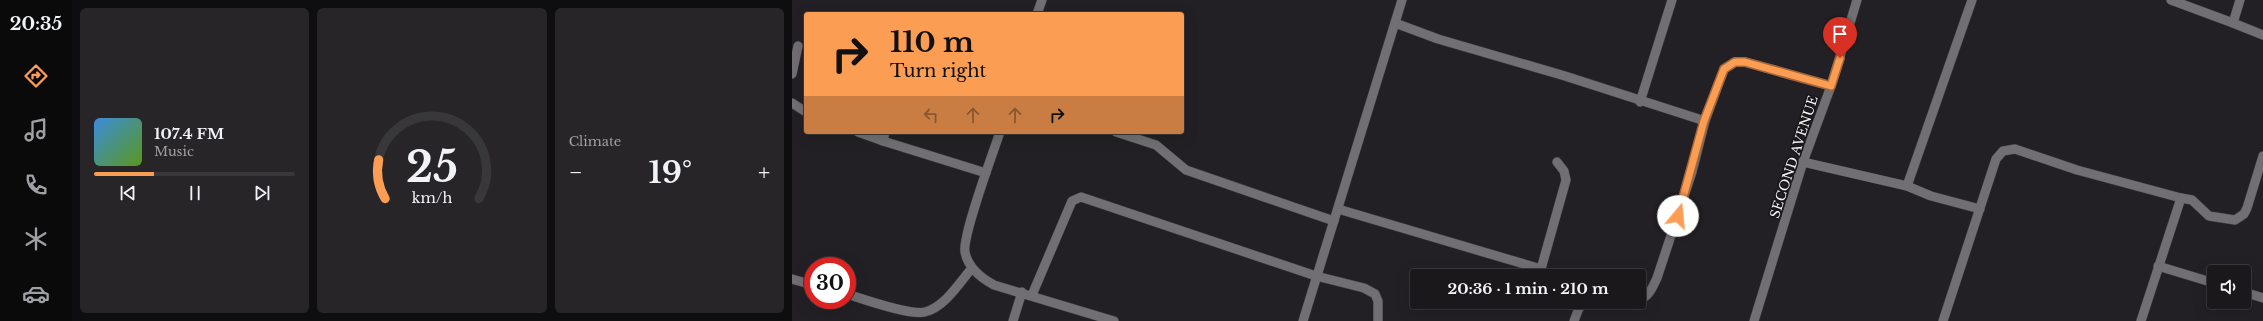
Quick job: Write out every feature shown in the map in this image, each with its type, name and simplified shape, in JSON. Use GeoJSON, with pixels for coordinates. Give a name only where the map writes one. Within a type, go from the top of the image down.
{"type":"FeatureCollection","features":[{"type":"Feature","properties":{"kind":"street"},"geometry":{"type":"LineString","coordinates":[[1038,12],[1042,0]]}},
{"type":"Feature","properties":{"kind":"street"},"geometry":{"type":"LineString","coordinates":[[1303,321],[1402,0]]}},
{"type":"Feature","properties":{"kind":"street"},"geometry":{"type":"LineString","coordinates":[[1640,102],[1672,0]]}},
{"type":"Feature","properties":{"kind":"street","name":"SECOND AVENUE"},"geometry":{"type":"LineString","coordinates":[[1754,321],[1803,162],[1831,86],[1857,0]]}},
{"type":"Feature","properties":{"kind":"street"},"geometry":{"type":"LineString","coordinates":[[1908,186],[1972,0]]}},
{"type":"Feature","properties":{"kind":"street"},"geometry":{"type":"LineString","coordinates":[[2171,0],[2263,35]]}},
{"type":"Feature","properties":{"kind":"street"},"geometry":{"type":"LineString","coordinates":[[2233,23],[2240,0]]}},
{"type":"Feature","properties":{"kind":"street"},"geometry":{"type":"LineString","coordinates":[[1395,22],[1438,39],[1565,76],[1640,102],[1704,121]]}},
{"type":"Feature","properties":{"kind":"street"},"geometry":{"type":"LineString","coordinates":[[792,74],[798,46]]}},
{"type":"Feature","properties":{"kind":"street"},"geometry":{"type":"LineString","coordinates":[[1646,296],[1650,292],[1657,278],[1681,209],[1704,121],[1724,69],[1735,62],[1745,62],[1831,86]]}},
{"type":"Feature","properties":{"kind":"street"},"geometry":{"type":"LineString","coordinates":[[792,103],[804,111]]}},
{"type":"Feature","properties":{"kind":"street"},"geometry":{"type":"LineString","coordinates":[[871,134],[884,136],[986,174]]}},
{"type":"Feature","properties":{"kind":"street"},"geometry":{"type":"LineString","coordinates":[[999,134],[970,224],[964,250],[972,268],[982,278],[994,285],[1022,292],[1114,321]]}},
{"type":"Feature","properties":{"kind":"street"},"geometry":{"type":"LineString","coordinates":[[1122,134],[1156,145],[1186,170],[1334,221]]}},
{"type":"Feature","properties":{"kind":"street"},"geometry":{"type":"LineString","coordinates":[[1943,321],[1996,159],[2003,151],[2015,149],[2077,170],[2192,200],[2209,216],[2235,220],[2244,214],[2263,156]]}},
{"type":"Feature","properties":{"kind":"street"},"geometry":{"type":"LineString","coordinates":[[1338,209],[1541,269],[1566,180],[1564,171],[1557,162]]}},
{"type":"Feature","properties":{"kind":"street"},"geometry":{"type":"LineString","coordinates":[[1803,162],[1908,186],[1931,196],[1980,209]]}},
{"type":"Feature","properties":{"kind":"street"},"geometry":{"type":"LineString","coordinates":[[1032,295],[1072,201],[1077,197],[1316,276],[1364,288],[1375,294],[1378,301],[1378,321]]}},
{"type":"Feature","properties":{"kind":"street"},"geometry":{"type":"LineString","coordinates":[[2141,321],[2181,198]]}},
{"type":"Feature","properties":{"kind":"street"},"geometry":{"type":"LineString","coordinates":[[2158,266],[2207,281]]}},
{"type":"Feature","properties":{"kind":"street"},"geometry":{"type":"LineString","coordinates":[[856,297],[898,309],[925,313],[936,307],[946,298],[972,268]]}},
{"type":"Feature","properties":{"kind":"street"},"geometry":{"type":"LineString","coordinates":[[792,279],[804,282]]}},
{"type":"Feature","properties":{"kind":"street"},"geometry":{"type":"LineString","coordinates":[[1013,321],[1022,292]]}},
{"type":"Feature","properties":{"kind":"street"},"geometry":{"type":"LineString","coordinates":[[2251,294],[2263,298]]}},
{"type":"Feature","properties":{"kind":"street"},"geometry":{"type":"LineString","coordinates":[[1574,321],[1578,309]]}},
{"type":"Feature","properties":{"kind":"route"},"geometry":{"type":"LineString","coordinates":[[1678,216],[1692,172],[1704,121],[1717,93],[1724,69],[1735,62],[1745,62],[1831,86],[1840,58]]}}]}
